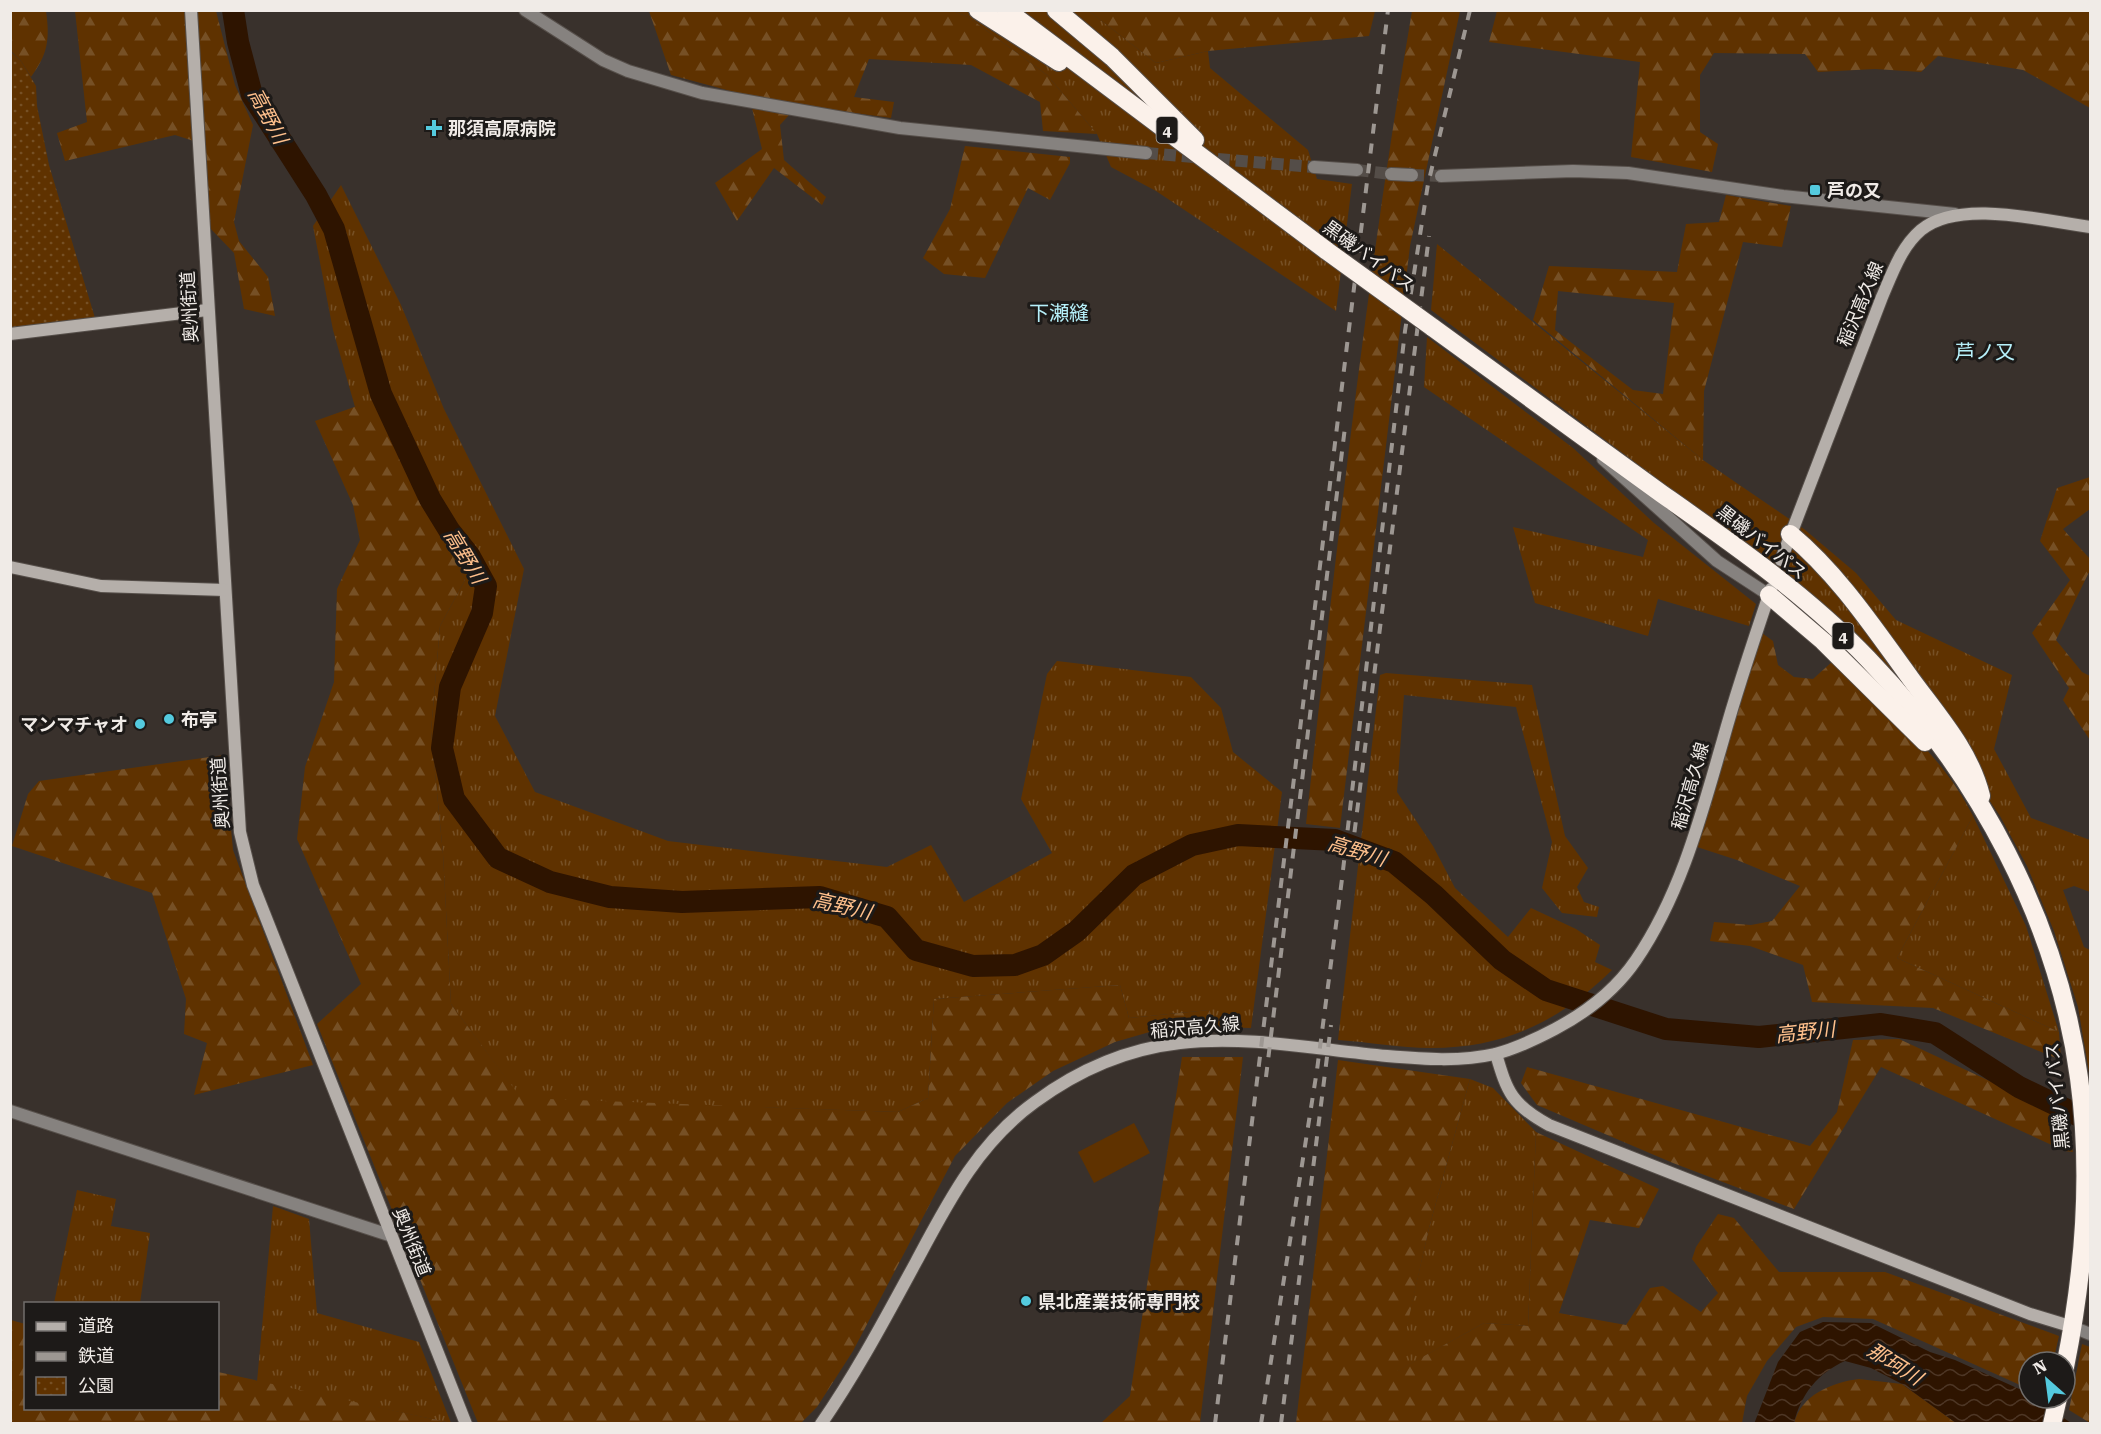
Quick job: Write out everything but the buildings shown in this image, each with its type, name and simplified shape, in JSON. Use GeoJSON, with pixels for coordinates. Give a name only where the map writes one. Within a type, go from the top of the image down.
{"type":"FeatureCollection","features":[{"type":"Feature","properties":{"kind":"highway","name":"4"},"geometry":{"type":"LineString","coordinates":[[978,10],[1057,61],[1117,92]]}},
{"type":"Feature","properties":{"kind":"highway","name":"黒磯バイパス"},"geometry":{"type":"LineString","coordinates":[[1006,10],[1326,251],[1735,546],[1851,643],[1926,726],[1975,796],[2017,873],[2044,940],[2067,1015],[2080,1080],[2085,1146],[2084,1200],[2073,1327],[2068,1350]]}},
{"type":"Feature","properties":{"kind":"highway","name":"4"},"geometry":{"type":"LineString","coordinates":[[1056,10],[1112,57],[1242,188]]}},
{"type":"Feature","properties":{"kind":"highway","name":"4"},"geometry":{"type":"LineString","coordinates":[[1790,534],[1812,553],[1852,597],[1955,738],[1971,764],[1986,815]]}},
{"type":"Feature","properties":{"kind":"highway","name":"4"},"geometry":{"type":"LineString","coordinates":[[1771,590],[1845,662],[1975,796]]}},
{"type":"Feature","properties":{"kind":"main road","name":"奥州街道"},"geometry":{"type":"LineString","coordinates":[[191,10],[237,800],[246,859],[253,885],[389,1235],[466,1424]]}},
{"type":"Feature","properties":{"kind":"main road","name":"稲沢高久線"},"geometry":{"type":"LineString","coordinates":[[1781,560],[1895,266],[1919,232],[1933,222],[1955,214],[2012,217],[2091,226]]}},
{"type":"Feature","properties":{"kind":"main road"},"geometry":{"type":"LineString","coordinates":[[10,334],[207,310]]}},
{"type":"Feature","properties":{"kind":"main road"},"geometry":{"type":"LineString","coordinates":[[10,567],[101,586],[225,590]]}},
{"type":"Feature","properties":{"kind":"main road","name":"稲沢高久線"},"geometry":{"type":"LineString","coordinates":[[821,1424],[861,1364],[966,1172],[1006,1126],[1032,1104],[1084,1071],[1146,1048],[1211,1041],[1246,1040],[1419,1059],[1462,1059],[1496,1053],[1571,1020],[1616,986],[1636,959],[1680,874],[1693,840],[1771,590]]}},
{"type":"Feature","properties":{"kind":"main road"},"geometry":{"type":"LineString","coordinates":[[1496,1053],[1505,1086],[1531,1116],[1549,1125],[2030,1314],[2073,1327]]}},
{"type":"Feature","properties":{"kind":"street"},"geometry":{"type":"LineString","coordinates":[[525,10],[603,60],[628,71],[702,93],[900,128],[1146,153]]}},
{"type":"Feature","properties":{"kind":"street"},"geometry":{"type":"LineString","coordinates":[[1314,167],[1356,170]]}},
{"type":"Feature","properties":{"kind":"street"},"geometry":{"type":"LineString","coordinates":[[1441,176],[1573,171],[1628,173],[1783,196],[1955,214]]}},
{"type":"Feature","properties":{"kind":"street"},"geometry":{"type":"LineString","coordinates":[[1391,174],[1412,175]]}},
{"type":"Feature","properties":{"kind":"street"},"geometry":{"type":"LineString","coordinates":[[1571,428],[1668,520],[1717,561],[1771,590]]}},
{"type":"Feature","properties":{"kind":"street"},"geometry":{"type":"LineString","coordinates":[[10,1111],[389,1235]]}},
{"type":"Feature","properties":{"kind":"street"},"geometry":{"type":"LineString","coordinates":[[2073,1327],[2091,1334]]}},
{"type":"Feature","properties":{"kind":"green space"},"geometry":{"type":"Polygon","coordinates":[[[10,11],[46,11],[48,30],[46,46],[41,61],[31,77],[21,61],[11,51],[10,11]]]}},
{"type":"Feature","properties":{"kind":"green space"},"geometry":{"type":"Polygon","coordinates":[[[75,11],[216,11],[235,85],[253,125],[234,222],[239,241],[268,277],[275,316],[244,309],[234,253],[209,227],[203,144],[175,135],[65,161],[57,133],[87,122],[75,11]]]}},
{"type":"Feature","properties":{"kind":"green space"},"geometry":{"type":"Polygon","coordinates":[[[649,11],[953,11],[968,17],[1047,75],[1097,134],[1043,131],[1040,102],[971,65],[869,59],[854,97],[894,102],[891,118],[798,105],[780,125],[784,160],[826,197],[822,205],[774,168],[737,221],[715,183],[762,149],[749,96],[671,75],[649,11]]]}},
{"type":"Feature","properties":{"kind":"green space"},"geometry":{"type":"Polygon","coordinates":[[[953,11],[1089,11],[1156,63],[1208,51],[1210,68],[1308,150],[1317,179],[1352,184],[1336,311],[1156,191],[1111,167],[1097,134],[1047,75],[968,17],[953,11]]]}},
{"type":"Feature","properties":{"kind":"green space"},"geometry":{"type":"Polygon","coordinates":[[[1089,11],[1375,11],[1369,36],[1208,51],[1156,63],[1089,11]]]}},
{"type":"Feature","properties":{"kind":"green space"},"geometry":{"type":"Polygon","coordinates":[[[1412,11],[1460,11],[1410,246],[1340,828],[1306,824],[1366,315],[1412,11]]]}},
{"type":"Feature","properties":{"kind":"green space"},"geometry":{"type":"Polygon","coordinates":[[[1497,11],[2090,11],[2090,108],[2023,70],[1938,56],[1921,72],[1875,69],[1818,72],[1805,54],[1714,53],[1700,75],[1700,132],[1718,144],[1712,172],[1631,157],[1640,62],[1489,42],[1497,11]]]}},
{"type":"Feature","properties":{"kind":"green space"},"geometry":{"type":"Polygon","coordinates":[[[10,51],[21,61],[36,86],[37,106],[49,165],[95,318],[11,329],[10,51]]]}},
{"type":"Feature","properties":{"kind":"green space"},"geometry":{"type":"Polygon","coordinates":[[[965,146],[1070,157],[1070,163],[1050,200],[1028,188],[985,278],[944,274],[923,258],[950,209],[965,146]]]}},
{"type":"Feature","properties":{"kind":"green space"},"geometry":{"type":"Polygon","coordinates":[[[341,185],[401,305],[444,409],[524,569],[495,716],[535,792],[668,841],[887,867],[931,845],[964,902],[1052,853],[1021,799],[1047,674],[1057,661],[1191,677],[1221,708],[1233,752],[1282,792],[1251,1028],[1214,1027],[1209,1010],[1129,1018],[1120,985],[934,999],[928,1098],[898,1112],[521,1099],[451,1004],[443,854],[431,731],[440,626],[465,580],[371,402],[355,407],[333,330],[313,226],[341,185]]]}},
{"type":"Feature","properties":{"kind":"green space"},"geometry":{"type":"Polygon","coordinates":[[[1726,195],[1791,206],[1782,247],[1743,242],[1704,391],[1703,460],[1533,320],[1549,266],[1677,272],[1686,224],[1719,222],[1726,195]],[[1558,291],[1555,330],[1633,390],[1663,394],[1674,303],[1558,291]]]}},
{"type":"Feature","properties":{"kind":"green space"},"geometry":{"type":"Polygon","coordinates":[[[1437,244],[1703,460],[1804,529],[1856,573],[1896,620],[2012,675],[1994,749],[2031,818],[2090,840],[2090,892],[2074,886],[2063,890],[2084,947],[2090,950],[2090,1078],[2078,1007],[2054,931],[2027,866],[2000,816],[1945,735],[1711,519],[1431,310],[1437,244]]]}},
{"type":"Feature","properties":{"kind":"green space"},"geometry":{"type":"Polygon","coordinates":[[[1427,337],[1573,448],[1654,523],[1756,604],[1749,626],[1658,599],[1648,636],[1535,603],[1513,527],[1643,557],[1648,540],[1424,387],[1427,337]]]}},
{"type":"Feature","properties":{"kind":"green space"},"geometry":{"type":"Polygon","coordinates":[[[371,401],[465,580],[440,626],[431,731],[443,854],[451,1004],[521,1098],[898,1112],[928,1098],[934,999],[1120,985],[1129,1018],[1209,1010],[1214,1027],[1153,1031],[1115,1042],[1053,1071],[1007,1103],[955,1156],[853,1351],[817,1407],[801,1423],[478,1423],[317,1024],[361,984],[297,839],[305,767],[334,682],[337,589],[360,540],[353,505],[315,421],[371,401]]]}},
{"type":"Feature","properties":{"kind":"green space"},"geometry":{"type":"Polygon","coordinates":[[[2090,477],[2090,509],[2063,529],[2090,559],[2090,570],[2056,640],[2082,672],[2090,676],[2090,740],[2063,700],[2069,688],[2032,633],[2070,580],[2040,541],[2057,488],[2090,477]]]}},
{"type":"Feature","properties":{"kind":"green space"},"geometry":{"type":"Polygon","coordinates":[[[1762,633],[1773,641],[1778,665],[1794,677],[1813,679],[1834,660],[1892,713],[1929,752],[1946,772],[1973,816],[1897,958],[2059,1032],[2061,1060],[1933,1008],[1812,1002],[1803,965],[1750,946],[1710,941],[1714,922],[1751,925],[1772,921],[1800,886],[1737,860],[1697,847],[1738,703],[1762,633]]]}},
{"type":"Feature","properties":{"kind":"green space"},"geometry":{"type":"Polygon","coordinates":[[[1386,673],[1532,685],[1565,836],[1588,868],[1577,887],[1584,902],[1599,907],[1597,917],[1562,913],[1542,888],[1552,842],[1516,707],[1404,695],[1397,792],[1433,846],[1455,888],[1508,937],[1531,908],[1576,929],[1600,945],[1595,962],[1612,970],[1572,1004],[1530,1028],[1507,1037],[1458,1047],[1431,1048],[1338,1040],[1380,675],[1386,673]]]}},
{"type":"Feature","properties":{"kind":"green space"},"geometry":{"type":"Polygon","coordinates":[[[224,755],[233,850],[313,1065],[194,1095],[207,1043],[184,1034],[186,999],[152,893],[12,846],[28,794],[39,781],[224,755]]]}},
{"type":"Feature","properties":{"kind":"green space"},"geometry":{"type":"Polygon","coordinates":[[[1973,816],[2026,926],[2059,1032],[1897,958],[1973,816]]]}},
{"type":"Feature","properties":{"kind":"green space"},"geometry":{"type":"Polygon","coordinates":[[[1899,1039],[2061,1114],[2073,1152],[2065,1151],[1881,1067],[1794,1209],[1673,1163],[1537,1105],[1521,1083],[1527,1067],[1810,1146],[1837,1112],[1853,1040],[1899,1039]]]}},
{"type":"Feature","properties":{"kind":"green space"},"geometry":{"type":"Polygon","coordinates":[[[1182,1057],[1243,1057],[1200,1423],[1101,1423],[1130,1396],[1182,1057]]]}},
{"type":"Feature","properties":{"kind":"green space"},"geometry":{"type":"Polygon","coordinates":[[[1338,1060],[1470,1079],[1429,1228],[1397,1371],[1484,1323],[1528,1326],[1536,1132],[1659,1189],[1639,1228],[1590,1220],[1559,1313],[1626,1325],[1650,1288],[1663,1286],[1701,1312],[1718,1293],[1692,1259],[1696,1247],[1718,1214],[1734,1218],[1779,1272],[1885,1272],[2059,1336],[2056,1350],[2017,1350],[2017,1384],[1873,1319],[1823,1317],[1796,1327],[1767,1361],[1747,1396],[1742,1423],[1296,1423],[1338,1060]]]}},
{"type":"Feature","properties":{"kind":"green space"},"geometry":{"type":"Polygon","coordinates":[[[1470,1079],[1493,1088],[1536,1132],[1528,1326],[1484,1323],[1396,1372],[1429,1228],[1470,1079]]]}},
{"type":"Feature","properties":{"kind":"green space"},"geometry":{"type":"Polygon","coordinates":[[[1134,1123],[1150,1153],[1094,1183],[1078,1152],[1134,1123]]]}},
{"type":"Feature","properties":{"kind":"green space"},"geometry":{"type":"Polygon","coordinates":[[[77,1190],[116,1199],[111,1226],[150,1233],[140,1302],[54,1302],[77,1190]]]}},
{"type":"Feature","properties":{"kind":"green space"},"geometry":{"type":"Polygon","coordinates":[[[273,1206],[309,1219],[317,1313],[419,1342],[451,1423],[257,1382],[273,1206]]]}},
{"type":"Feature","properties":{"kind":"green space"},"geometry":{"type":"Polygon","coordinates":[[[11,1320],[24,1324],[24,1410],[219,1410],[219,1372],[451,1423],[11,1423],[11,1320]]]}},
{"type":"Feature","properties":{"kind":"green space"},"geometry":{"type":"Polygon","coordinates":[[[2082,1344],[2090,1347],[2090,1423],[2069,1410],[2077,1410],[2077,1369],[2082,1344]]]}},
{"type":"Feature","properties":{"kind":"green space"},"geometry":{"type":"Polygon","coordinates":[[[1859,1379],[1902,1384],[1956,1423],[1794,1424],[1797,1414],[1810,1398],[1839,1383],[1859,1379]]]}},
{"type":"Feature","properties":{"kind":"water","name":"那珂川"},"geometry":{"type":"Polygon","coordinates":[[[1823,1322],[1871,1323],[1930,1352],[1955,1360],[2017,1388],[2017,1410],[2052,1410],[2071,1423],[1956,1423],[1902,1384],[1871,1368],[1845,1361],[1819,1378],[1812,1386],[1801,1403],[1794,1423],[1754,1424],[1778,1362],[1800,1332],[1823,1322]]]}},
{"type":"Feature","properties":{"kind":"waterway","name":"高野川"},"geometry":{"type":"LineString","coordinates":[[233,10],[238,42],[252,95],[316,195],[334,229],[381,394],[430,499],[449,530],[469,555],[486,586],[482,613],[450,687],[442,748],[454,799],[498,858],[550,882],[610,897],[682,902],[820,897],[887,917],[916,950],[973,966],[1015,965],[1043,955],[1077,931],[1134,875],[1192,845],[1238,835],[1335,840],[1394,862],[1434,895],[1502,960],[1546,990],[1666,1029],[1759,1037],[1881,1024],[1935,1033],[2019,1087],[2090,1121]]}},
{"type":"Feature","properties":{"kind":"tunnel"},"geometry":{"type":"LineString","coordinates":[[1146,153],[1314,167]]}},
{"type":"Feature","properties":{"kind":"tunnel"},"geometry":{"type":"LineString","coordinates":[[1357,170],[1391,174]]}},
{"type":"Feature","properties":{"kind":"tunnel"},"geometry":{"type":"LineString","coordinates":[[1412,175],[1441,176]]}},
{"type":"Feature","properties":{"kind":"railway"},"geometry":{"type":"LineString","coordinates":[[1215,1424],[1388,10]]}},
{"type":"Feature","properties":{"kind":"railway"},"geometry":{"type":"LineString","coordinates":[[1261,1424],[1317,1070],[1342,879],[1405,331],[1428,184],[1470,10]]}},
{"type":"Feature","properties":{"kind":"railway"},"geometry":{"type":"LineString","coordinates":[[1352,852],[1429,236]]}},
{"type":"Feature","properties":{"kind":"railway"},"geometry":{"type":"LineString","coordinates":[[1266,1077],[1345,427]]}},
{"type":"Feature","properties":{"kind":"railway"},"geometry":{"type":"LineString","coordinates":[[1281,1424],[1331,1025]]}},
{"type":"Feature","properties":{"kind":"place","name":"那須高原病院"},"geometry":{"type":"Point","coordinates":[434,128]}},
{"type":"Feature","properties":{"kind":"place","name":"芦の又"},"geometry":{"type":"Point","coordinates":[1815,190]}},
{"type":"Feature","properties":{"kind":"place","name":"布亭"},"geometry":{"type":"Point","coordinates":[169,719]}},
{"type":"Feature","properties":{"kind":"place","name":"マンマチャオ"},"geometry":{"type":"Point","coordinates":[140,724]}},
{"type":"Feature","properties":{"kind":"place","name":"県北産業技術専門校"},"geometry":{"type":"Point","coordinates":[1026,1301]}},
{"type":"Feature","properties":{"kind":"district","name":"下瀬縫"},"geometry":{"type":"Point","coordinates":[1059,313]}},
{"type":"Feature","properties":{"kind":"district","name":"芦ノ又"},"geometry":{"type":"Point","coordinates":[1985,352]}}]}
